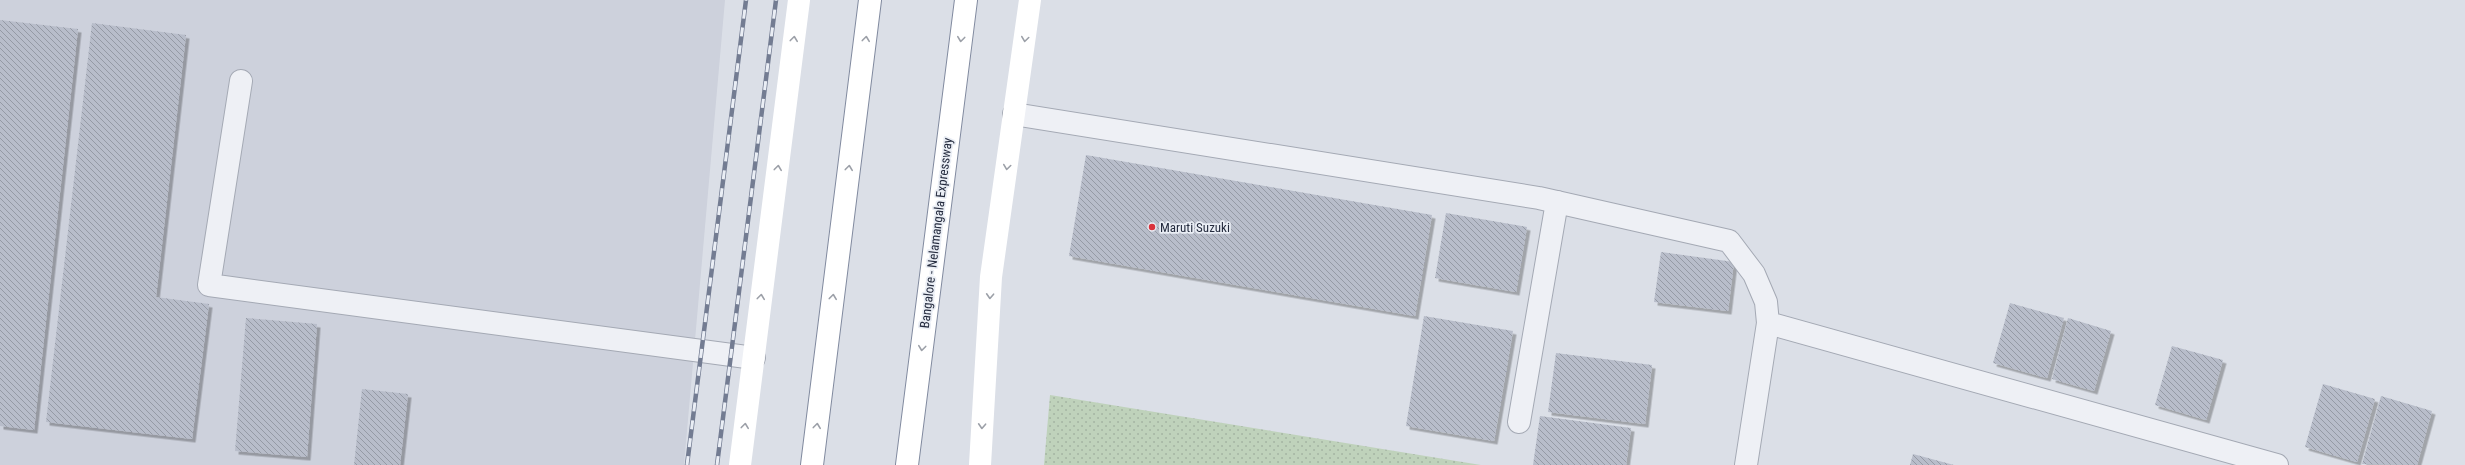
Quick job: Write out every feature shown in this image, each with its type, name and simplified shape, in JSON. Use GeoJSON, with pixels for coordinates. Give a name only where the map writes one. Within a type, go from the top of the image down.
{"type":"FeatureCollection","features":[{"type":"Feature","properties":{"kind":"main road"},"geometry":{"type":"LineString","coordinates":[[740,465],[799,0]]}},
{"type":"Feature","properties":{"kind":"main road"},"geometry":{"type":"LineString","coordinates":[[812,465],[870,0]]}},
{"type":"Feature","properties":{"kind":"main road","name":"Bangalore - Nelamangala Expressway"},"geometry":{"type":"LineString","coordinates":[[907,465],[966,0]]}},
{"type":"Feature","properties":{"kind":"main road"},"geometry":{"type":"LineString","coordinates":[[980,465],[991,278],[1030,0]]}},
{"type":"Feature","properties":{"kind":"street"},"geometry":{"type":"LineString","coordinates":[[241,81],[209,285],[754,358]]}},
{"type":"Feature","properties":{"kind":"street"},"geometry":{"type":"LineString","coordinates":[[1014,114],[1556,202],[1729,241],[1754,274],[1766,302],[1768,323],[1746,465]]}},
{"type":"Feature","properties":{"kind":"street"},"geometry":{"type":"LineString","coordinates":[[1519,422],[1556,202]]}},
{"type":"Feature","properties":{"kind":"street"},"geometry":{"type":"LineString","coordinates":[[1768,323],[2277,465]]}},
{"type":"Feature","properties":{"kind":"shaded area"},"geometry":{"type":"Polygon","coordinates":[[[0,0],[725,0],[684,465],[0,465],[0,0]]]}},
{"type":"Feature","properties":{"kind":"green space"},"geometry":{"type":"Polygon","coordinates":[[[1050,395],[1481,465],[1044,465],[1050,395]]]}},
{"type":"Feature","properties":{"kind":"building"},"geometry":{"type":"Polygon","coordinates":[[[0,20],[78,29],[34,430],[0,426],[0,20]]]}},
{"type":"Feature","properties":{"kind":"building"},"geometry":{"type":"Polygon","coordinates":[[[92,23],[186,35],[156,297],[209,304],[192,439],[46,422],[92,23]]]}},
{"type":"Feature","properties":{"kind":"building"},"geometry":{"type":"Polygon","coordinates":[[[1086,155],[1432,215],[1415,316],[1069,256],[1086,155]]]}},
{"type":"Feature","properties":{"kind":"building"},"geometry":{"type":"Polygon","coordinates":[[[1446,213],[1527,227],[1516,292],[1435,278],[1446,213]]]}},
{"type":"Feature","properties":{"kind":"building"},"geometry":{"type":"Polygon","coordinates":[[[1661,252],[1734,262],[1728,311],[1654,302],[1661,252]]]}},
{"type":"Feature","properties":{"kind":"building"},"geometry":{"type":"Polygon","coordinates":[[[2010,303],[2064,318],[2047,378],[1993,363],[2010,303]]]}},
{"type":"Feature","properties":{"kind":"building"},"geometry":{"type":"Polygon","coordinates":[[[1424,316],[1513,331],[1494,441],[1406,426],[1424,316]]]}},
{"type":"Feature","properties":{"kind":"building"},"geometry":{"type":"Polygon","coordinates":[[[246,318],[317,324],[307,457],[235,451],[246,318]]]}},
{"type":"Feature","properties":{"kind":"building"},"geometry":{"type":"Polygon","coordinates":[[[2068,318],[2111,331],[2094,391],[2052,379],[2068,318]]]}},
{"type":"Feature","properties":{"kind":"building"},"geometry":{"type":"Polygon","coordinates":[[[2172,346],[2223,360],[2206,420],[2155,405],[2172,346]]]}},
{"type":"Feature","properties":{"kind":"building"},"geometry":{"type":"Polygon","coordinates":[[[1556,353],[1652,365],[1645,424],[1548,412],[1556,353]]]}},
{"type":"Feature","properties":{"kind":"building"},"geometry":{"type":"Polygon","coordinates":[[[2323,384],[2375,399],[2357,462],[2305,447],[2323,384]]]}},
{"type":"Feature","properties":{"kind":"building"},"geometry":{"type":"Polygon","coordinates":[[[362,389],[408,394],[400,465],[354,465],[362,389]]]}},
{"type":"Feature","properties":{"kind":"building"},"geometry":{"type":"Polygon","coordinates":[[[2381,396],[2432,411],[2417,465],[2362,464],[2381,396]]]}},
{"type":"Feature","properties":{"kind":"building"},"geometry":{"type":"Polygon","coordinates":[[[1540,416],[1631,428],[1626,465],[1533,465],[1540,416]]]}},
{"type":"Feature","properties":{"kind":"building"},"geometry":{"type":"Polygon","coordinates":[[[1913,454],[1954,465],[1910,465],[1913,454]]]}},
{"type":"Feature","properties":{"kind":"railway"},"geometry":{"type":"LineString","coordinates":[[687,465],[746,0]]}},
{"type":"Feature","properties":{"kind":"railway"},"geometry":{"type":"LineString","coordinates":[[717,465],[776,0]]}},
{"type":"Feature","properties":{"kind":"place","name":"Maruti Suzuki"},"geometry":{"type":"Point","coordinates":[1152,227]}}]}
